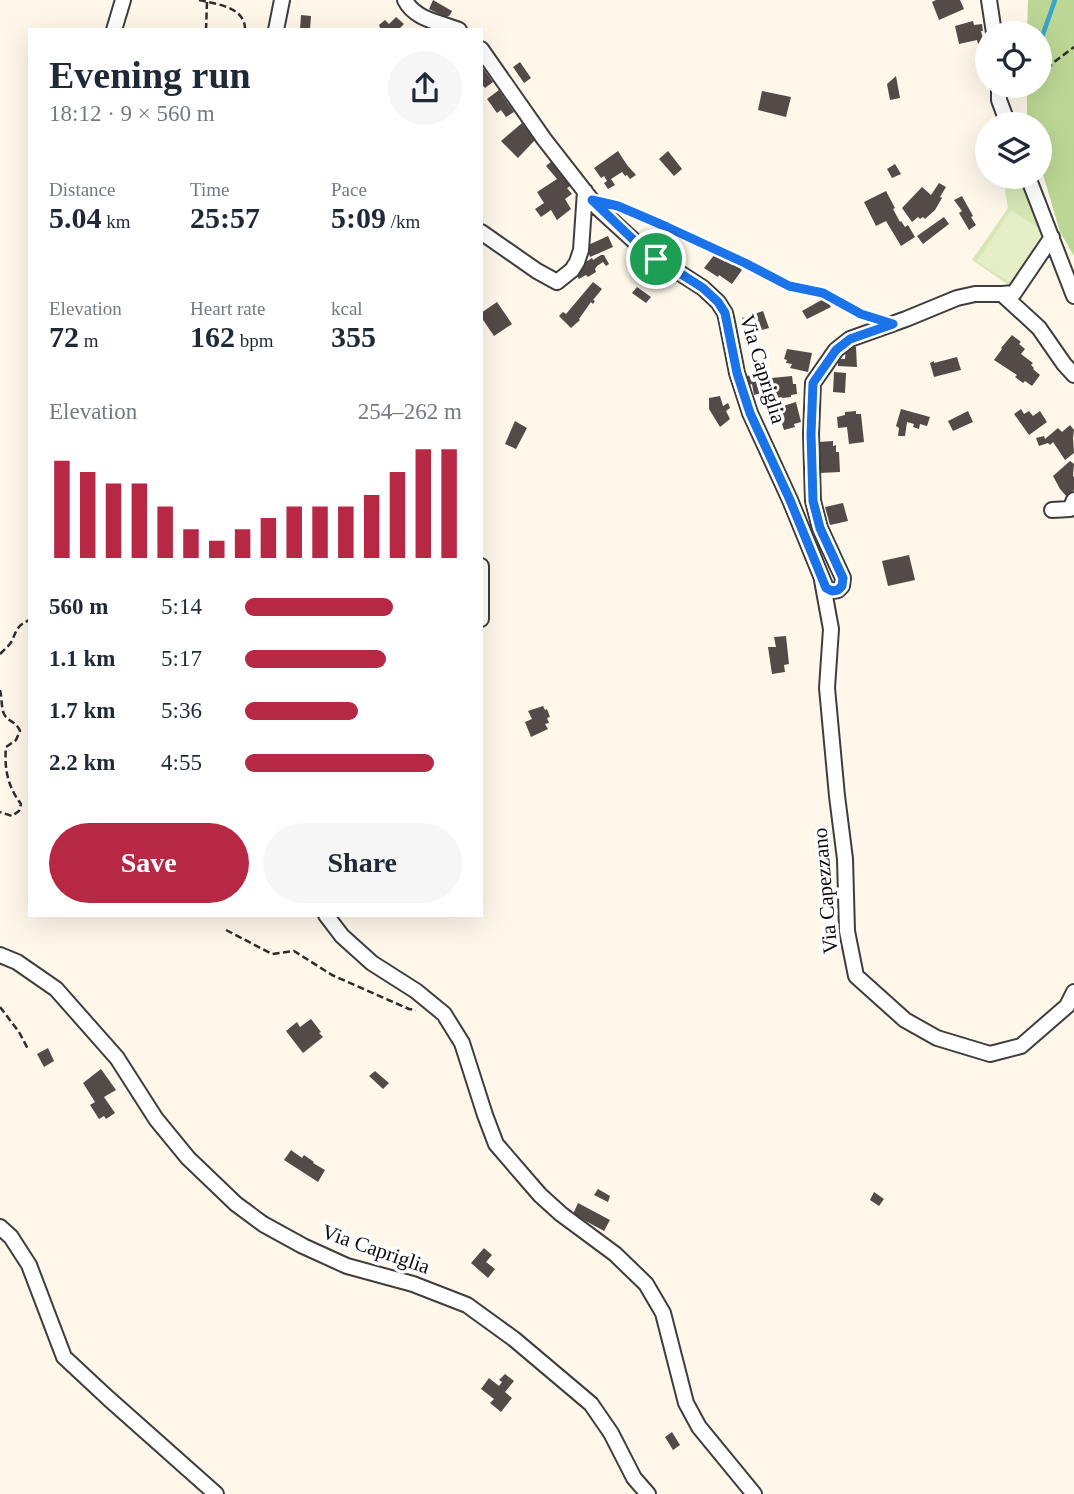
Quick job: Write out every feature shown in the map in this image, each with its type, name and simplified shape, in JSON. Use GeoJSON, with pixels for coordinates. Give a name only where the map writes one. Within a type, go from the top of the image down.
{"type":"FeatureCollection","features":[{"type":"Feature","properties":{"kind":"street"},"geometry":{"type":"LineString","coordinates":[[115,28],[123,0]]}},
{"type":"Feature","properties":{"kind":"street"},"geometry":{"type":"LineString","coordinates":[[276,28],[282,0]]}},
{"type":"Feature","properties":{"kind":"street"},"geometry":{"type":"LineString","coordinates":[[405,0],[418,15],[454,28]]}},
{"type":"Feature","properties":{"kind":"street"},"geometry":{"type":"LineString","coordinates":[[989,0],[992,21]]}},
{"type":"Feature","properties":{"kind":"street","name":"Via Capriglia"},"geometry":{"type":"LineString","coordinates":[[483,52],[544,139],[597,207],[656,259],[703,288],[718,302],[725,313],[737,373],[750,413],[796,512],[822,578]]}},
{"type":"Feature","properties":{"kind":"street"},"geometry":{"type":"LineString","coordinates":[[1033,189],[1074,296]]}},
{"type":"Feature","properties":{"kind":"street"},"geometry":{"type":"LineString","coordinates":[[483,233],[557,282],[572,270],[577,262],[585,191]]}},
{"type":"Feature","properties":{"kind":"street"},"geometry":{"type":"LineString","coordinates":[[822,578],[826,588],[832,591],[842,586],[843,578],[820,528],[813,501],[813,383],[836,350],[850,339],[957,298],[1014,292],[1052,237]]}},
{"type":"Feature","properties":{"kind":"street"},"geometry":{"type":"LineString","coordinates":[[1002,294],[1039,328],[1074,375]]}},
{"type":"Feature","properties":{"kind":"street"},"geometry":{"type":"LineString","coordinates":[[1052,510],[1070,509],[1074,500]]}},
{"type":"Feature","properties":{"kind":"street","name":"Via Capezzano"},"geometry":{"type":"LineString","coordinates":[[822,578],[831,629],[827,688],[845,859],[847,930],[856,976],[905,1020],[937,1038],[990,1054],[1021,1046],[1067,1006],[1074,992]]}},
{"type":"Feature","properties":{"kind":"street"},"geometry":{"type":"LineString","coordinates":[[328,917],[342,936],[372,963],[416,990],[444,1014],[462,1042],[496,1144],[540,1195],[615,1254],[646,1284],[663,1313],[686,1403],[699,1427],[754,1494]]}},
{"type":"Feature","properties":{"kind":"street","name":"Via Capriglia"},"geometry":{"type":"LineString","coordinates":[[0,955],[17,962],[56,989],[117,1058],[156,1119],[188,1158],[236,1204],[263,1224],[347,1266],[413,1283],[477,1312],[514,1339],[591,1404],[611,1433],[634,1478],[648,1494]]}},
{"type":"Feature","properties":{"kind":"street"},"geometry":{"type":"LineString","coordinates":[[0,1227],[29,1265],[64,1357],[216,1494]]}},
{"type":"Feature","properties":{"kind":"path"},"geometry":{"type":"LineString","coordinates":[[199,0],[227,7],[241,15],[245,28]]}},
{"type":"Feature","properties":{"kind":"path"},"geometry":{"type":"LineString","coordinates":[[206,28],[207,2]]}},
{"type":"Feature","properties":{"kind":"path"},"geometry":{"type":"LineString","coordinates":[[1052,64],[1074,47]]}},
{"type":"Feature","properties":{"kind":"path"},"geometry":{"type":"LineString","coordinates":[[618,206],[789,286],[823,293],[861,314],[893,324]]}},
{"type":"Feature","properties":{"kind":"path"},"geometry":{"type":"LineString","coordinates":[[0,654],[11,644],[15,631],[28,621]]}},
{"type":"Feature","properties":{"kind":"path"},"geometry":{"type":"LineString","coordinates":[[0,690],[4,713],[7,719],[17,724],[20,731],[16,740],[6,747],[5,760],[9,785],[21,804],[19,811],[12,816],[0,812]]}},
{"type":"Feature","properties":{"kind":"path"},"geometry":{"type":"LineString","coordinates":[[226,930],[272,954],[294,951],[332,975],[409,1009],[421,1010]]}},
{"type":"Feature","properties":{"kind":"path"},"geometry":{"type":"LineString","coordinates":[[0,1007],[28,1049]]}},
{"type":"Feature","properties":{"kind":"green space"},"geometry":{"type":"Polygon","coordinates":[[[1028,0],[1074,0],[1074,256],[1060,232],[1047,189],[1052,189],[1052,112],[1027,112],[1027,98],[1052,98],[1052,21],[1027,21],[1028,0]]]}},
{"type":"Feature","properties":{"kind":"green space"},"geometry":{"type":"Polygon","coordinates":[[[1005,189],[1030,189],[1046,233],[1013,288],[972,260],[1008,208],[1005,189]]]}},
{"type":"Feature","properties":{"kind":"green space"},"geometry":{"type":"Polygon","coordinates":[[[1011,210],[1046,233],[1012,284],[977,261],[1011,210]]]}},
{"type":"Feature","properties":{"kind":"building"},"geometry":{"type":"Polygon","coordinates":[[[433,0],[452,11],[450,15],[443,16],[429,9],[433,0]]]}},
{"type":"Feature","properties":{"kind":"building"},"geometry":{"type":"Polygon","coordinates":[[[960,0],[964,9],[939,20],[932,2],[960,0]]]}},
{"type":"Feature","properties":{"kind":"building"},"geometry":{"type":"Polygon","coordinates":[[[301,15],[311,16],[310,28],[300,28],[301,15]]]}},
{"type":"Feature","properties":{"kind":"building"},"geometry":{"type":"Polygon","coordinates":[[[396,17],[404,24],[400,28],[380,28],[379,25],[385,20],[389,24],[396,17]]]}},
{"type":"Feature","properties":{"kind":"building"},"geometry":{"type":"Polygon","coordinates":[[[973,21],[975,40],[959,44],[955,26],[973,21]]]}},
{"type":"Feature","properties":{"kind":"building"},"geometry":{"type":"Polygon","coordinates":[[[520,62],[531,78],[524,83],[513,67],[520,62]]]}},
{"type":"Feature","properties":{"kind":"building"},"geometry":{"type":"Polygon","coordinates":[[[483,68],[493,82],[485,88],[483,86],[483,68]]]}},
{"type":"Feature","properties":{"kind":"building"},"geometry":{"type":"Polygon","coordinates":[[[896,76],[900,98],[890,100],[887,84],[896,76]]]}},
{"type":"Feature","properties":{"kind":"building"},"geometry":{"type":"Polygon","coordinates":[[[499,90],[514,112],[506,117],[501,110],[497,113],[487,99],[499,90]]]}},
{"type":"Feature","properties":{"kind":"building"},"geometry":{"type":"Polygon","coordinates":[[[762,91],[791,97],[786,117],[758,110],[762,91]]]}},
{"type":"Feature","properties":{"kind":"building"},"geometry":{"type":"Polygon","coordinates":[[[522,123],[535,140],[518,158],[501,141],[522,123]]]}},
{"type":"Feature","properties":{"kind":"building"},"geometry":{"type":"Polygon","coordinates":[[[618,151],[636,175],[630,179],[622,172],[611,179],[615,185],[608,189],[604,176],[601,178],[594,168],[618,151]]]}},
{"type":"Feature","properties":{"kind":"building"},"geometry":{"type":"Polygon","coordinates":[[[668,151],[682,169],[674,176],[659,159],[668,151]]]}},
{"type":"Feature","properties":{"kind":"building"},"geometry":{"type":"Polygon","coordinates":[[[553,160],[572,185],[567,188],[572,194],[565,199],[571,209],[557,220],[551,210],[541,217],[535,209],[544,203],[537,192],[557,179],[546,166],[553,160]]]}},
{"type":"Feature","properties":{"kind":"building"},"geometry":{"type":"Polygon","coordinates":[[[895,164],[901,174],[892,178],[887,169],[895,164]]]}},
{"type":"Feature","properties":{"kind":"building"},"geometry":{"type":"Polygon","coordinates":[[[939,183],[946,187],[935,210],[925,219],[918,217],[912,222],[902,208],[922,187],[931,195],[939,183]]]}},
{"type":"Feature","properties":{"kind":"building"},"geometry":{"type":"Polygon","coordinates":[[[886,191],[900,222],[905,227],[908,225],[915,237],[901,246],[886,221],[876,226],[864,202],[886,191]]]}},
{"type":"Feature","properties":{"kind":"building"},"geometry":{"type":"Polygon","coordinates":[[[962,196],[976,225],[969,230],[959,213],[962,211],[954,200],[962,196]]]}},
{"type":"Feature","properties":{"kind":"building"},"geometry":{"type":"Polygon","coordinates":[[[944,217],[949,224],[923,244],[917,236],[944,217]]]}},
{"type":"Feature","properties":{"kind":"building"},"geometry":{"type":"Polygon","coordinates":[[[608,236],[613,247],[590,257],[586,246],[608,236]]]}},
{"type":"Feature","properties":{"kind":"building"},"geometry":{"type":"Polygon","coordinates":[[[715,254],[742,270],[732,284],[704,268],[715,254]]]}},
{"type":"Feature","properties":{"kind":"building"},"geometry":{"type":"Polygon","coordinates":[[[604,255],[609,264],[606,266],[603,262],[597,266],[596,272],[579,279],[573,270],[604,255]]]}},
{"type":"Feature","properties":{"kind":"building"},"geometry":{"type":"Polygon","coordinates":[[[593,282],[602,289],[593,304],[591,302],[580,320],[571,328],[559,316],[563,312],[566,314],[593,282]]]}},
{"type":"Feature","properties":{"kind":"building"},"geometry":{"type":"Polygon","coordinates":[[[637,287],[651,297],[646,303],[632,293],[637,287]]]}},
{"type":"Feature","properties":{"kind":"building"},"geometry":{"type":"Polygon","coordinates":[[[825,298],[831,307],[807,319],[802,311],[825,298]]]}},
{"type":"Feature","properties":{"kind":"building"},"geometry":{"type":"Polygon","coordinates":[[[497,302],[512,324],[494,336],[483,320],[483,312],[497,302]]]}},
{"type":"Feature","properties":{"kind":"building"},"geometry":{"type":"Polygon","coordinates":[[[763,311],[769,328],[747,334],[742,318],[763,311]]]}},
{"type":"Feature","properties":{"kind":"building"},"geometry":{"type":"Polygon","coordinates":[[[1012,335],[1025,349],[1021,354],[1033,363],[1033,369],[1040,375],[1032,386],[1025,381],[1023,383],[1015,377],[1017,375],[994,360],[1012,335]]]}},
{"type":"Feature","properties":{"kind":"building"},"geometry":{"type":"Polygon","coordinates":[[[846,347],[856,347],[857,367],[838,366],[838,359],[845,359],[846,347]]]}},
{"type":"Feature","properties":{"kind":"building"},"geometry":{"type":"Polygon","coordinates":[[[787,349],[812,353],[808,372],[790,368],[792,364],[786,363],[787,360],[784,359],[787,349]]]}},
{"type":"Feature","properties":{"kind":"building"},"geometry":{"type":"Polygon","coordinates":[[[957,357],[961,370],[934,377],[930,363],[957,357]]]}},
{"type":"Feature","properties":{"kind":"building"},"geometry":{"type":"Polygon","coordinates":[[[834,372],[846,373],[845,393],[833,392],[834,372]]]}},
{"type":"Feature","properties":{"kind":"building"},"geometry":{"type":"Polygon","coordinates":[[[760,373],[765,392],[754,395],[747,376],[760,373]]]}},
{"type":"Feature","properties":{"kind":"building"},"geometry":{"type":"Polygon","coordinates":[[[792,376],[797,394],[774,399],[771,378],[792,376]]]}},
{"type":"Feature","properties":{"kind":"building"},"geometry":{"type":"Polygon","coordinates":[[[720,396],[723,406],[728,403],[730,408],[726,411],[730,419],[720,427],[709,409],[709,398],[720,396]]]}},
{"type":"Feature","properties":{"kind":"building"},"geometry":{"type":"Polygon","coordinates":[[[796,402],[801,422],[784,430],[777,408],[796,402]]]}},
{"type":"Feature","properties":{"kind":"building"},"geometry":{"type":"Polygon","coordinates":[[[901,409],[930,417],[927,426],[920,424],[919,429],[907,422],[905,436],[898,436],[899,428],[896,426],[901,409]]]}},
{"type":"Feature","properties":{"kind":"building"},"geometry":{"type":"Polygon","coordinates":[[[1021,409],[1024,414],[1029,411],[1033,416],[1040,411],[1047,422],[1029,435],[1014,414],[1021,409]]]}},
{"type":"Feature","properties":{"kind":"building"},"geometry":{"type":"Polygon","coordinates":[[[856,411],[856,414],[861,414],[864,442],[849,444],[847,427],[838,428],[837,417],[845,415],[845,412],[856,411]]]}},
{"type":"Feature","properties":{"kind":"building"},"geometry":{"type":"Polygon","coordinates":[[[968,411],[973,422],[953,431],[948,421],[968,411]]]}},
{"type":"Feature","properties":{"kind":"building"},"geometry":{"type":"Polygon","coordinates":[[[515,421],[527,428],[516,449],[505,444],[515,421]]]}},
{"type":"Feature","properties":{"kind":"building"},"geometry":{"type":"Polygon","coordinates":[[[1070,425],[1074,430],[1074,453],[1065,460],[1053,442],[1039,446],[1036,438],[1044,436],[1045,439],[1058,428],[1062,432],[1070,425]]]}},
{"type":"Feature","properties":{"kind":"building"},"geometry":{"type":"Polygon","coordinates":[[[833,441],[836,452],[839,452],[840,472],[820,473],[818,442],[833,441]]]}},
{"type":"Feature","properties":{"kind":"building"},"geometry":{"type":"Polygon","coordinates":[[[1070,461],[1074,464],[1074,490],[1067,497],[1053,476],[1070,461]]]}},
{"type":"Feature","properties":{"kind":"building"},"geometry":{"type":"Polygon","coordinates":[[[843,503],[848,521],[830,525],[825,507],[843,503]]]}},
{"type":"Feature","properties":{"kind":"building"},"geometry":{"type":"Polygon","coordinates":[[[909,555],[915,580],[888,586],[882,561],[909,555]]]}},
{"type":"Feature","properties":{"kind":"building"},"geometry":{"type":"Polygon","coordinates":[[[786,636],[789,664],[784,665],[785,672],[772,674],[768,647],[776,647],[774,637],[786,636]]]}},
{"type":"Feature","properties":{"kind":"building"},"geometry":{"type":"Polygon","coordinates":[[[543,706],[550,717],[547,718],[549,723],[545,724],[548,729],[531,737],[525,722],[532,719],[528,711],[543,706]]]}},
{"type":"Feature","properties":{"kind":"building"},"geometry":{"type":"Polygon","coordinates":[[[311,1019],[323,1037],[303,1053],[286,1031],[297,1022],[300,1027],[311,1019]]]}},
{"type":"Feature","properties":{"kind":"building"},"geometry":{"type":"Polygon","coordinates":[[[48,1048],[54,1061],[44,1067],[37,1054],[48,1048]]]}},
{"type":"Feature","properties":{"kind":"building"},"geometry":{"type":"Polygon","coordinates":[[[101,1069],[116,1090],[104,1097],[115,1113],[106,1119],[104,1116],[99,1119],[90,1105],[95,1102],[83,1083],[101,1069]]]}},
{"type":"Feature","properties":{"kind":"building"},"geometry":{"type":"Polygon","coordinates":[[[375,1071],[389,1083],[383,1089],[369,1076],[375,1071]]]}},
{"type":"Feature","properties":{"kind":"building"},"geometry":{"type":"Polygon","coordinates":[[[291,1150],[302,1158],[304,1155],[325,1170],[318,1182],[284,1160],[291,1150]]]}},
{"type":"Feature","properties":{"kind":"building"},"geometry":{"type":"Polygon","coordinates":[[[598,1189],[610,1196],[608,1202],[594,1195],[598,1189]]]}},
{"type":"Feature","properties":{"kind":"building"},"geometry":{"type":"Polygon","coordinates":[[[874,1192],[884,1199],[879,1206],[870,1200],[874,1192]]]}},
{"type":"Feature","properties":{"kind":"building"},"geometry":{"type":"Polygon","coordinates":[[[578,1203],[610,1220],[604,1231],[573,1214],[578,1203]]]}},
{"type":"Feature","properties":{"kind":"building"},"geometry":{"type":"Polygon","coordinates":[[[484,1248],[492,1255],[486,1262],[495,1269],[488,1278],[471,1263],[484,1248]]]}},
{"type":"Feature","properties":{"kind":"building"},"geometry":{"type":"Polygon","coordinates":[[[505,1374],[514,1381],[505,1392],[512,1398],[501,1412],[490,1403],[494,1399],[481,1389],[489,1378],[499,1386],[502,1382],[499,1380],[505,1374]]]}},
{"type":"Feature","properties":{"kind":"building"},"geometry":{"type":"Polygon","coordinates":[[[672,1432],[680,1445],[673,1450],[665,1437],[672,1432]]]}},
{"type":"Feature","properties":{"kind":"waterway"},"geometry":{"type":"LineString","coordinates":[[1048,21],[1055,0]]}},
{"type":"Feature","properties":{"kind":"route"},"geometry":{"type":"LineString","coordinates":[[592,200],[618,206],[667,227],[789,286],[823,293],[861,314],[893,324],[850,339],[825,363],[813,383],[813,501],[820,528],[843,578],[842,586],[838,590],[826,588],[811,547],[750,413],[737,373],[725,313],[703,288],[656,259],[592,200]]}}]}
